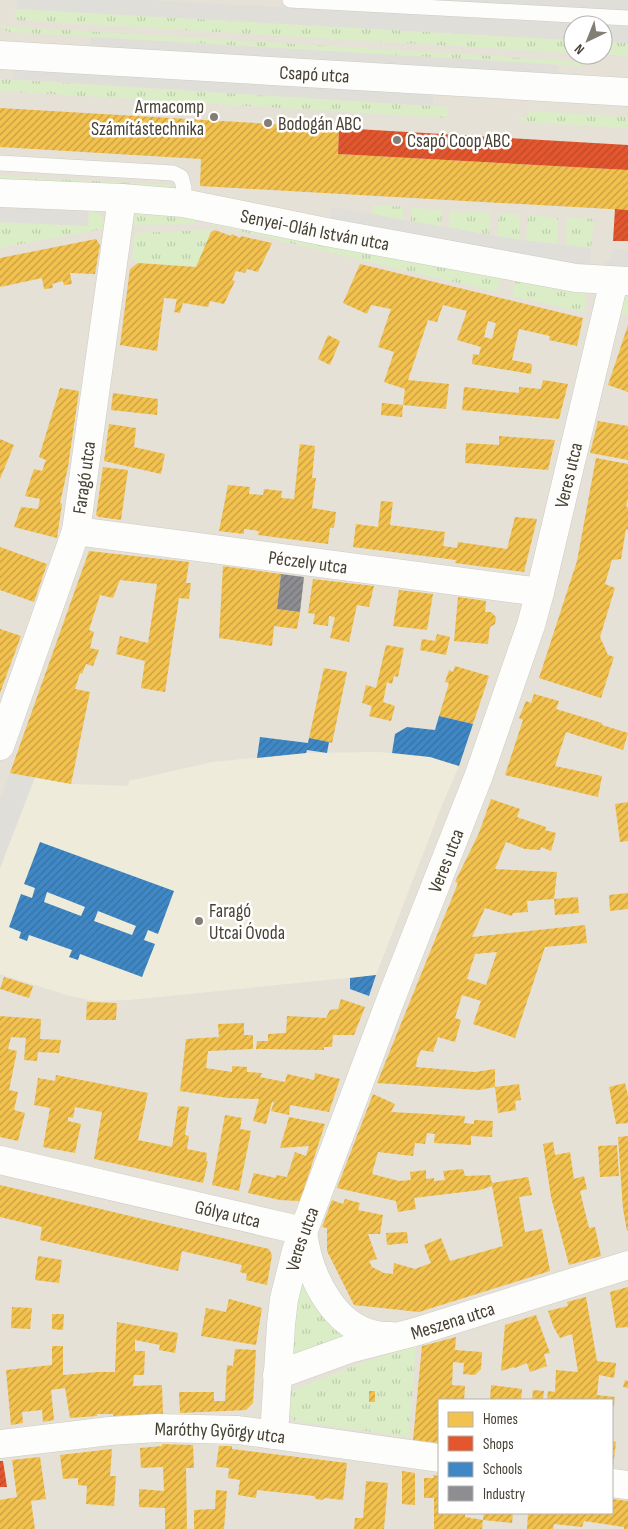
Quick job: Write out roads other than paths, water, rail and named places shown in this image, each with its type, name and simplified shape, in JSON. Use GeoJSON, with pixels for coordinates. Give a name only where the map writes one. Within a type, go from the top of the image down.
{"type":"FeatureCollection","features":[{"type":"Feature","properties":{"kind":"street","name":"Csapó utca"},"geometry":{"type":"LineString","coordinates":[[0,55],[628,92]]}},
{"type":"Feature","properties":{"kind":"street","name":"Senyei-Oláh István utca"},"geometry":{"type":"LineString","coordinates":[[0,193],[122,198],[183,203],[547,273],[586,279],[621,281]]}},
{"type":"Feature","properties":{"kind":"street","name":"Faragó utca"},"geometry":{"type":"LineString","coordinates":[[0,746],[76,530],[122,198]]}},
{"type":"Feature","properties":{"kind":"street","name":"Veres utca"},"geometry":{"type":"LineString","coordinates":[[274,1435],[284,1299],[303,1231],[389,1004],[479,775],[540,592],[621,281]]}},
{"type":"Feature","properties":{"kind":"street","name":"Péczely utca"},"geometry":{"type":"LineString","coordinates":[[76,530],[540,592]]}},
{"type":"Feature","properties":{"kind":"street","name":"Gólya utca"},"geometry":{"type":"LineString","coordinates":[[0,1160],[303,1231]]}},
{"type":"Feature","properties":{"kind":"street"},"geometry":{"type":"LineString","coordinates":[[303,1231],[313,1270],[332,1306],[347,1321],[363,1331],[396,1336]]}},
{"type":"Feature","properties":{"kind":"street","name":"Meszena utca"},"geometry":{"type":"LineString","coordinates":[[277,1375],[349,1349],[415,1332],[628,1265]]}},
{"type":"Feature","properties":{"kind":"street","name":"Maróthy György utca"},"geometry":{"type":"LineString","coordinates":[[0,1444],[110,1431],[158,1428],[238,1430],[438,1458]]}},
{"type":"Feature","properties":{"kind":"street"},"geometry":{"type":"LineString","coordinates":[[613,1483],[628,1485]]}},
{"type":"Feature","properties":{"kind":"lane"},"geometry":{"type":"LineString","coordinates":[[290,0],[628,18]]}},
{"type":"Feature","properties":{"kind":"lane"},"geometry":{"type":"LineString","coordinates":[[0,163],[173,173],[180,177],[184,184],[183,203]]}},
{"type":"Feature","properties":{"kind":"place","name":"Armacomp Számítástechnika"},"geometry":{"type":"Point","coordinates":[214,117]}},
{"type":"Feature","properties":{"kind":"place","name":"Bodogán ABC"},"geometry":{"type":"Point","coordinates":[268,123]}},
{"type":"Feature","properties":{"kind":"place","name":"Csapó Coop ABC"},"geometry":{"type":"Point","coordinates":[397,140]}},
{"type":"Feature","properties":{"kind":"place","name":"Faragó Utcai Óvoda"},"geometry":{"type":"Point","coordinates":[199,921]}}]}
